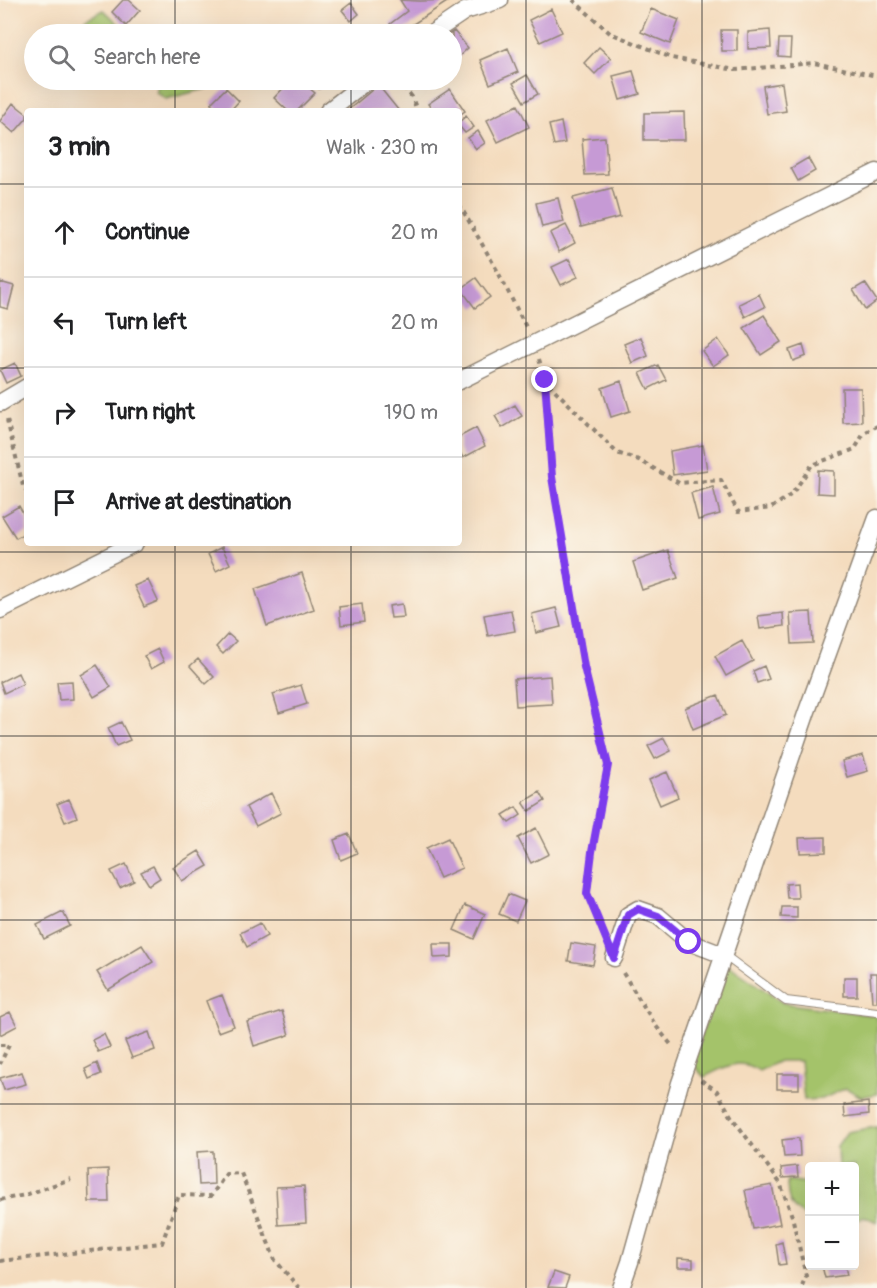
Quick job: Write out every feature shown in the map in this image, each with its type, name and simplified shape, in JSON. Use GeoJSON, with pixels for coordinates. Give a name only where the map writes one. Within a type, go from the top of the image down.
{"type":"FeatureCollection","features":[{"type":"Feature","properties":{"kind":"street"},"geometry":{"type":"LineString","coordinates":[[446,24],[465,11],[500,0]]}},
{"type":"Feature","properties":{"kind":"street"},"geometry":{"type":"LineString","coordinates":[[332,108],[355,90]]}},
{"type":"Feature","properties":{"kind":"street"},"geometry":{"type":"LineString","coordinates":[[462,380],[877,172]]}},
{"type":"Feature","properties":{"kind":"street"},"geometry":{"type":"LineString","coordinates":[[2,402],[24,389]]}},
{"type":"Feature","properties":{"kind":"street"},"geometry":{"type":"LineString","coordinates":[[621,1288],[687,1063],[806,714],[877,518]]}},
{"type":"Feature","properties":{"kind":"street"},"geometry":{"type":"LineString","coordinates":[[0,610],[129,546]]}},
{"type":"Feature","properties":{"kind":"street"},"geometry":{"type":"LineString","coordinates":[[614,958],[628,915],[638,909],[658,916],[689,942],[723,955]]}},
{"type":"Feature","properties":{"kind":"lane"},"geometry":{"type":"LineString","coordinates":[[723,955],[786,1001],[877,1012]]}},
{"type":"Feature","properties":{"kind":"path"},"geometry":{"type":"LineString","coordinates":[[573,0],[610,33],[672,58],[735,70],[814,63],[877,76]]}},
{"type":"Feature","properties":{"kind":"path"},"geometry":{"type":"LineString","coordinates":[[406,90],[416,108]]}},
{"type":"Feature","properties":{"kind":"path"},"geometry":{"type":"LineString","coordinates":[[462,209],[497,270],[534,344],[545,380],[552,477],[584,667],[608,765],[587,893],[614,958],[656,1026],[703,1083],[717,1091],[731,1116],[780,1183],[792,1216],[806,1276],[801,1288]]}},
{"type":"Feature","properties":{"kind":"path"},"geometry":{"type":"LineString","coordinates":[[545,380],[617,453],[639,460],[679,483],[721,480],[738,512],[771,508],[792,494],[812,465],[855,449],[864,433],[877,426]]}},
{"type":"Feature","properties":{"kind":"path"},"geometry":{"type":"LineString","coordinates":[[2,402],[24,488]]}},
{"type":"Feature","properties":{"kind":"path"},"geometry":{"type":"LineString","coordinates":[[0,1045],[9,1045],[0,1064]]}},
{"type":"Feature","properties":{"kind":"path"},"geometry":{"type":"LineString","coordinates":[[0,1261],[162,1243],[179,1195],[211,1196],[226,1174],[241,1173],[275,1260],[299,1288]]}},
{"type":"Feature","properties":{"kind":"path"},"geometry":{"type":"LineString","coordinates":[[0,1200],[25,1195],[71,1179]]}},
{"type":"Feature","properties":{"kind":"green space"},"geometry":{"type":"Polygon","coordinates":[[[104,10],[119,24],[82,24],[86,19],[104,10]]]}},
{"type":"Feature","properties":{"kind":"green space"},"geometry":{"type":"Polygon","coordinates":[[[157,90],[201,90],[166,99],[156,92],[157,90]]]}},
{"type":"Feature","properties":{"kind":"green space"},"geometry":{"type":"Polygon","coordinates":[[[727,964],[783,1003],[877,1016],[877,1094],[861,1097],[846,1088],[822,1099],[804,1100],[800,1061],[779,1061],[759,1071],[744,1065],[732,1065],[704,1077],[691,1062],[727,964]]]}},
{"type":"Feature","properties":{"kind":"green space"},"geometry":{"type":"Polygon","coordinates":[[[877,1127],[877,1222],[864,1216],[859,1219],[859,1162],[838,1162],[837,1146],[847,1132],[877,1127]]]}},
{"type":"Feature","properties":{"kind":"green space"},"geometry":{"type":"Polygon","coordinates":[[[787,1180],[805,1183],[805,1215],[794,1207],[788,1193],[787,1180]]]}},
{"type":"Feature","properties":{"kind":"building"},"geometry":{"type":"Polygon","coordinates":[[[123,0],[129,0],[140,10],[128,24],[124,24],[112,12],[123,0]]]}},
{"type":"Feature","properties":{"kind":"building"},"geometry":{"type":"Polygon","coordinates":[[[400,0],[450,0],[413,24],[390,24],[407,11],[400,0]]]}},
{"type":"Feature","properties":{"kind":"building"},"geometry":{"type":"Polygon","coordinates":[[[351,3],[359,14],[351,21],[342,10],[351,3]]]}},
{"type":"Feature","properties":{"kind":"building"},"geometry":{"type":"Polygon","coordinates":[[[551,9],[562,32],[540,42],[529,20],[551,9]]]}},
{"type":"Feature","properties":{"kind":"building"},"geometry":{"type":"Polygon","coordinates":[[[651,9],[679,20],[670,44],[641,32],[651,9]]]}},
{"type":"Feature","properties":{"kind":"building"},"geometry":{"type":"Polygon","coordinates":[[[721,30],[737,30],[737,51],[722,51],[721,30]]]}},
{"type":"Feature","properties":{"kind":"building"},"geometry":{"type":"Polygon","coordinates":[[[770,30],[771,48],[748,49],[748,32],[770,30]]]}},
{"type":"Feature","properties":{"kind":"building"},"geometry":{"type":"Polygon","coordinates":[[[779,39],[791,39],[790,57],[778,56],[779,39]]]}},
{"type":"Feature","properties":{"kind":"building"},"geometry":{"type":"Polygon","coordinates":[[[462,41],[468,48],[462,54],[462,41]]]}},
{"type":"Feature","properties":{"kind":"building"},"geometry":{"type":"Polygon","coordinates":[[[599,47],[611,58],[595,74],[584,63],[599,47]]]}},
{"type":"Feature","properties":{"kind":"building"},"geometry":{"type":"Polygon","coordinates":[[[508,48],[518,72],[490,84],[480,60],[508,48]]]}},
{"type":"Feature","properties":{"kind":"building"},"geometry":{"type":"Polygon","coordinates":[[[633,71],[640,94],[620,100],[613,76],[633,71]]]}},
{"type":"Feature","properties":{"kind":"building"},"geometry":{"type":"Polygon","coordinates":[[[527,75],[538,94],[524,102],[513,83],[527,75]]]}},
{"type":"Feature","properties":{"kind":"building"},"geometry":{"type":"Polygon","coordinates":[[[782,83],[786,111],[767,114],[763,86],[782,83]]]}},
{"type":"Feature","properties":{"kind":"building"},"geometry":{"type":"Polygon","coordinates":[[[224,90],[228,90],[239,101],[233,108],[216,108],[211,103],[224,90]]]}},
{"type":"Feature","properties":{"kind":"building"},"geometry":{"type":"Polygon","coordinates":[[[282,90],[312,90],[315,93],[300,108],[285,108],[274,98],[282,90]]]}},
{"type":"Feature","properties":{"kind":"building"},"geometry":{"type":"Polygon","coordinates":[[[372,90],[382,90],[397,108],[351,108],[372,90]]]}},
{"type":"Feature","properties":{"kind":"building"},"geometry":{"type":"Polygon","coordinates":[[[451,90],[465,111],[462,113],[462,108],[431,108],[428,104],[451,90]]]}},
{"type":"Feature","properties":{"kind":"building"},"geometry":{"type":"Polygon","coordinates":[[[13,103],[24,112],[24,121],[14,133],[0,121],[13,103]]]}},
{"type":"Feature","properties":{"kind":"building"},"geometry":{"type":"Polygon","coordinates":[[[518,105],[529,127],[498,142],[487,120],[518,105]]]}},
{"type":"Feature","properties":{"kind":"building"},"geometry":{"type":"Polygon","coordinates":[[[684,112],[685,140],[644,140],[644,113],[684,112]]]}},
{"type":"Feature","properties":{"kind":"building"},"geometry":{"type":"Polygon","coordinates":[[[466,116],[474,127],[465,133],[462,130],[462,119],[466,116]]]}},
{"type":"Feature","properties":{"kind":"building"},"geometry":{"type":"Polygon","coordinates":[[[561,122],[565,143],[554,145],[549,125],[561,122]]]}},
{"type":"Feature","properties":{"kind":"building"},"geometry":{"type":"Polygon","coordinates":[[[478,131],[485,143],[476,149],[468,138],[478,131]]]}},
{"type":"Feature","properties":{"kind":"building"},"geometry":{"type":"Polygon","coordinates":[[[605,137],[608,174],[585,175],[582,139],[605,137]]]}},
{"type":"Feature","properties":{"kind":"building"},"geometry":{"type":"Polygon","coordinates":[[[808,158],[815,171],[798,181],[791,168],[808,158]]]}},
{"type":"Feature","properties":{"kind":"building"},"geometry":{"type":"Polygon","coordinates":[[[612,188],[620,217],[581,227],[573,198],[612,188]]]}},
{"type":"Feature","properties":{"kind":"building"},"geometry":{"type":"Polygon","coordinates":[[[558,198],[564,222],[542,227],[536,203],[558,198]]]}},
{"type":"Feature","properties":{"kind":"building"},"geometry":{"type":"Polygon","coordinates":[[[566,225],[575,243],[559,252],[550,233],[566,225]]]}},
{"type":"Feature","properties":{"kind":"building"},"geometry":{"type":"Polygon","coordinates":[[[569,259],[578,277],[561,285],[552,267],[569,259]]]}},
{"type":"Feature","properties":{"kind":"building"},"geometry":{"type":"Polygon","coordinates":[[[476,278],[490,297],[475,308],[462,288],[476,278]]]}},
{"type":"Feature","properties":{"kind":"building"},"geometry":{"type":"Polygon","coordinates":[[[0,282],[14,286],[8,309],[0,307],[0,282]]]}},
{"type":"Feature","properties":{"kind":"building"},"geometry":{"type":"Polygon","coordinates":[[[865,283],[877,301],[865,310],[853,290],[865,283]]]}},
{"type":"Feature","properties":{"kind":"building"},"geometry":{"type":"Polygon","coordinates":[[[759,294],[765,307],[745,317],[739,304],[759,294]]]}},
{"type":"Feature","properties":{"kind":"building"},"geometry":{"type":"Polygon","coordinates":[[[764,315],[781,342],[761,355],[744,328],[764,315]]]}},
{"type":"Feature","properties":{"kind":"building"},"geometry":{"type":"Polygon","coordinates":[[[641,337],[648,356],[632,363],[624,344],[641,337]]]}},
{"type":"Feature","properties":{"kind":"building"},"geometry":{"type":"Polygon","coordinates":[[[718,339],[729,355],[713,366],[702,351],[718,339]]]}},
{"type":"Feature","properties":{"kind":"building"},"geometry":{"type":"Polygon","coordinates":[[[803,345],[806,356],[793,361],[789,350],[803,345]]]}},
{"type":"Feature","properties":{"kind":"building"},"geometry":{"type":"Polygon","coordinates":[[[15,363],[21,376],[6,383],[0,370],[15,363]]]}},
{"type":"Feature","properties":{"kind":"building"},"geometry":{"type":"Polygon","coordinates":[[[658,365],[666,380],[648,389],[640,373],[658,365]]]}},
{"type":"Feature","properties":{"kind":"building"},"geometry":{"type":"Polygon","coordinates":[[[621,381],[630,411],[611,417],[602,388],[621,381]]]}},
{"type":"Feature","properties":{"kind":"building"},"geometry":{"type":"Polygon","coordinates":[[[842,388],[861,388],[862,422],[843,423],[842,388]]]}},
{"type":"Feature","properties":{"kind":"building"},"geometry":{"type":"Polygon","coordinates":[[[515,405],[522,416],[502,428],[495,416],[515,405]]]}},
{"type":"Feature","properties":{"kind":"building"},"geometry":{"type":"Polygon","coordinates":[[[476,428],[485,446],[463,458],[462,435],[476,428]]]}},
{"type":"Feature","properties":{"kind":"building"},"geometry":{"type":"Polygon","coordinates":[[[703,445],[707,470],[673,475],[670,451],[703,445]]]}},
{"type":"Feature","properties":{"kind":"building"},"geometry":{"type":"Polygon","coordinates":[[[818,470],[834,471],[834,494],[817,493],[818,470]]]}},
{"type":"Feature","properties":{"kind":"building"},"geometry":{"type":"Polygon","coordinates":[[[713,487],[720,514],[698,520],[691,493],[713,487]]]}},
{"type":"Feature","properties":{"kind":"building"},"geometry":{"type":"Polygon","coordinates":[[[19,506],[24,515],[24,534],[16,538],[2,516],[19,506]]]}},
{"type":"Feature","properties":{"kind":"building"},"geometry":{"type":"Polygon","coordinates":[[[222,547],[230,564],[216,571],[208,554],[222,547]]]}},
{"type":"Feature","properties":{"kind":"building"},"geometry":{"type":"Polygon","coordinates":[[[668,550],[678,578],[642,590],[633,562],[668,550]]]}},
{"type":"Feature","properties":{"kind":"building"},"geometry":{"type":"Polygon","coordinates":[[[302,573],[314,609],[267,626],[255,589],[302,573]]]}},
{"type":"Feature","properties":{"kind":"building"},"geometry":{"type":"Polygon","coordinates":[[[148,580],[158,601],[144,607],[134,586],[148,580]]]}},
{"type":"Feature","properties":{"kind":"building"},"geometry":{"type":"Polygon","coordinates":[[[362,604],[364,622],[341,625],[339,607],[362,604]]]}},
{"type":"Feature","properties":{"kind":"building"},"geometry":{"type":"Polygon","coordinates":[[[402,604],[404,617],[391,618],[389,606],[402,604]]]}},
{"type":"Feature","properties":{"kind":"building"},"geometry":{"type":"Polygon","coordinates":[[[556,608],[561,627],[536,633],[532,614],[556,608]]]}},
{"type":"Feature","properties":{"kind":"building"},"geometry":{"type":"Polygon","coordinates":[[[511,610],[515,631],[488,636],[484,615],[511,610]]]}},
{"type":"Feature","properties":{"kind":"building"},"geometry":{"type":"Polygon","coordinates":[[[811,612],[813,643],[792,644],[790,613],[811,612]]]}},
{"type":"Feature","properties":{"kind":"building"},"geometry":{"type":"Polygon","coordinates":[[[783,613],[784,626],[760,629],[758,616],[783,613]]]}},
{"type":"Feature","properties":{"kind":"building"},"geometry":{"type":"Polygon","coordinates":[[[228,634],[236,641],[223,654],[216,647],[228,634]]]}},
{"type":"Feature","properties":{"kind":"building"},"geometry":{"type":"Polygon","coordinates":[[[742,641],[753,661],[726,676],[715,656],[742,641]]]}},
{"type":"Feature","properties":{"kind":"building"},"geometry":{"type":"Polygon","coordinates":[[[158,649],[164,662],[151,669],[144,656],[158,649]]]}},
{"type":"Feature","properties":{"kind":"building"},"geometry":{"type":"Polygon","coordinates":[[[198,659],[214,677],[206,684],[190,666],[198,659]]]}},
{"type":"Feature","properties":{"kind":"building"},"geometry":{"type":"Polygon","coordinates":[[[97,665],[111,687],[94,697],[81,675],[97,665]]]}},
{"type":"Feature","properties":{"kind":"building"},"geometry":{"type":"Polygon","coordinates":[[[764,666],[769,679],[757,683],[753,671],[764,666]]]}},
{"type":"Feature","properties":{"kind":"building"},"geometry":{"type":"Polygon","coordinates":[[[18,673],[23,684],[4,693],[0,682],[18,673]]]}},
{"type":"Feature","properties":{"kind":"building"},"geometry":{"type":"Polygon","coordinates":[[[550,676],[552,704],[516,706],[514,679],[550,676]]]}},
{"type":"Feature","properties":{"kind":"building"},"geometry":{"type":"Polygon","coordinates":[[[72,681],[73,699],[59,700],[57,682],[72,681]]]}},
{"type":"Feature","properties":{"kind":"building"},"geometry":{"type":"Polygon","coordinates":[[[301,685],[307,704],[279,713],[273,694],[301,685]]]}},
{"type":"Feature","properties":{"kind":"building"},"geometry":{"type":"Polygon","coordinates":[[[718,695],[726,715],[693,729],[685,708],[718,695]]]}},
{"type":"Feature","properties":{"kind":"building"},"geometry":{"type":"Polygon","coordinates":[[[121,722],[130,740],[116,746],[108,728],[121,722]]]}},
{"type":"Feature","properties":{"kind":"building"},"geometry":{"type":"Polygon","coordinates":[[[664,738],[671,751],[655,759],[648,746],[664,738]]]}},
{"type":"Feature","properties":{"kind":"building"},"geometry":{"type":"Polygon","coordinates":[[[863,755],[868,771],[847,777],[842,761],[863,755]]]}},
{"type":"Feature","properties":{"kind":"building"},"geometry":{"type":"Polygon","coordinates":[[[667,772],[678,797],[660,805],[649,780],[667,772]]]}},
{"type":"Feature","properties":{"kind":"building"},"geometry":{"type":"Polygon","coordinates":[[[540,792],[545,801],[529,811],[523,802],[540,792]]]}},
{"type":"Feature","properties":{"kind":"building"},"geometry":{"type":"Polygon","coordinates":[[[271,793],[281,813],[256,826],[246,807],[271,793]]]}},
{"type":"Feature","properties":{"kind":"building"},"geometry":{"type":"Polygon","coordinates":[[[69,799],[77,817],[65,822],[57,804],[69,799]]]}},
{"type":"Feature","properties":{"kind":"building"},"geometry":{"type":"Polygon","coordinates":[[[516,807],[521,815],[509,823],[503,815],[516,807]]]}},
{"type":"Feature","properties":{"kind":"building"},"geometry":{"type":"Polygon","coordinates":[[[536,828],[549,854],[531,863],[518,838],[536,828]]]}},
{"type":"Feature","properties":{"kind":"building"},"geometry":{"type":"Polygon","coordinates":[[[349,834],[357,853],[341,860],[334,840],[349,834]]]}},
{"type":"Feature","properties":{"kind":"building"},"geometry":{"type":"Polygon","coordinates":[[[826,837],[826,852],[800,853],[799,838],[826,837]]]}},
{"type":"Feature","properties":{"kind":"building"},"geometry":{"type":"Polygon","coordinates":[[[448,838],[462,868],[440,878],[426,848],[448,838]]]}},
{"type":"Feature","properties":{"kind":"building"},"geometry":{"type":"Polygon","coordinates":[[[199,851],[208,866],[182,881],[173,867],[199,851]]]}},
{"type":"Feature","properties":{"kind":"building"},"geometry":{"type":"Polygon","coordinates":[[[126,864],[134,881],[120,888],[111,871],[126,864]]]}},
{"type":"Feature","properties":{"kind":"building"},"geometry":{"type":"Polygon","coordinates":[[[153,866],[160,878],[149,885],[141,872],[153,866]]]}},
{"type":"Feature","properties":{"kind":"building"},"geometry":{"type":"Polygon","coordinates":[[[797,883],[798,898],[787,898],[786,884],[797,883]]]}},
{"type":"Feature","properties":{"kind":"building"},"geometry":{"type":"Polygon","coordinates":[[[508,894],[525,901],[516,921],[499,914],[508,894]]]}},
{"type":"Feature","properties":{"kind":"building"},"geometry":{"type":"Polygon","coordinates":[[[465,905],[485,914],[474,939],[454,930],[465,905]]]}},
{"type":"Feature","properties":{"kind":"building"},"geometry":{"type":"Polygon","coordinates":[[[782,907],[797,907],[797,918],[781,917],[782,907]]]}},
{"type":"Feature","properties":{"kind":"building"},"geometry":{"type":"Polygon","coordinates":[[[63,912],[70,926],[44,939],[37,925],[63,912]]]}},
{"type":"Feature","properties":{"kind":"building"},"geometry":{"type":"Polygon","coordinates":[[[260,923],[267,936],[247,947],[240,933],[260,923]]]}},
{"type":"Feature","properties":{"kind":"building"},"geometry":{"type":"Polygon","coordinates":[[[571,943],[596,947],[593,965],[568,961],[571,943]]]}},
{"type":"Feature","properties":{"kind":"building"},"geometry":{"type":"Polygon","coordinates":[[[433,944],[452,944],[452,957],[434,958],[433,944]]]}},
{"type":"Feature","properties":{"kind":"building"},"geometry":{"type":"Polygon","coordinates":[[[142,945],[153,962],[108,990],[97,972],[142,945]]]}},
{"type":"Feature","properties":{"kind":"building"},"geometry":{"type":"Polygon","coordinates":[[[870,973],[877,973],[877,1002],[872,1002],[870,973]]]}},
{"type":"Feature","properties":{"kind":"building"},"geometry":{"type":"Polygon","coordinates":[[[844,977],[857,977],[857,996],[844,996],[844,977]]]}},
{"type":"Feature","properties":{"kind":"building"},"geometry":{"type":"Polygon","coordinates":[[[222,995],[234,1026],[218,1032],[206,1001],[222,995]]]}},
{"type":"Feature","properties":{"kind":"building"},"geometry":{"type":"Polygon","coordinates":[[[282,1011],[289,1035],[254,1046],[247,1022],[282,1011]]]}},
{"type":"Feature","properties":{"kind":"building"},"geometry":{"type":"Polygon","coordinates":[[[10,1012],[17,1026],[0,1035],[0,1017],[10,1012]]]}},
{"type":"Feature","properties":{"kind":"building"},"geometry":{"type":"Polygon","coordinates":[[[149,1032],[155,1050],[132,1058],[125,1041],[149,1032]]]}},
{"type":"Feature","properties":{"kind":"building"},"geometry":{"type":"Polygon","coordinates":[[[104,1034],[110,1047],[98,1052],[92,1040],[104,1034]]]}},
{"type":"Feature","properties":{"kind":"building"},"geometry":{"type":"Polygon","coordinates":[[[97,1063],[101,1074],[89,1079],[85,1069],[97,1063]]]}},
{"type":"Feature","properties":{"kind":"building"},"geometry":{"type":"Polygon","coordinates":[[[22,1072],[26,1084],[4,1090],[0,1078],[22,1072]]]}},
{"type":"Feature","properties":{"kind":"building"},"geometry":{"type":"Polygon","coordinates":[[[777,1074],[799,1074],[799,1089],[777,1089],[777,1074]]]}},
{"type":"Feature","properties":{"kind":"building"},"geometry":{"type":"Polygon","coordinates":[[[868,1102],[869,1114],[845,1117],[844,1105],[868,1102]]]}},
{"type":"Feature","properties":{"kind":"building"},"geometry":{"type":"Polygon","coordinates":[[[799,1138],[800,1156],[784,1157],[782,1140],[799,1138]]]}},
{"type":"Feature","properties":{"kind":"building"},"geometry":{"type":"Polygon","coordinates":[[[213,1151],[214,1184],[199,1185],[197,1152],[213,1151]]]}},
{"type":"Feature","properties":{"kind":"building"},"geometry":{"type":"Polygon","coordinates":[[[797,1166],[798,1177],[782,1178],[781,1168],[797,1166]]]}},
{"type":"Feature","properties":{"kind":"building"},"geometry":{"type":"Polygon","coordinates":[[[108,1169],[109,1202],[89,1202],[88,1170],[108,1169]]]}},
{"type":"Feature","properties":{"kind":"building"},"geometry":{"type":"Polygon","coordinates":[[[772,1185],[780,1224],[753,1229],[745,1190],[772,1185]]]}},
{"type":"Feature","properties":{"kind":"building"},"geometry":{"type":"Polygon","coordinates":[[[304,1186],[306,1223],[278,1225],[276,1187],[304,1186]]]}},
{"type":"Feature","properties":{"kind":"building"},"geometry":{"type":"Polygon","coordinates":[[[782,1242],[786,1264],[779,1265],[776,1244],[782,1242]]]}},
{"type":"Feature","properties":{"kind":"building"},"geometry":{"type":"Polygon","coordinates":[[[678,1258],[693,1259],[693,1267],[678,1267],[678,1258]]]}},
{"type":"Feature","properties":{"kind":"building"},"geometry":{"type":"Polygon","coordinates":[[[823,1270],[846,1270],[847,1275],[825,1278],[823,1270]]]}},
{"type":"Feature","properties":{"kind":"building"},"geometry":{"type":"Polygon","coordinates":[[[554,1272],[569,1277],[565,1288],[548,1287],[554,1272]]]}},
{"type":"Feature","properties":{"kind":"route"},"geometry":{"type":"LineString","coordinates":[[545,380],[552,477],[584,667],[608,765],[587,893],[614,958],[628,915],[638,909],[658,916],[689,942]]}}]}
